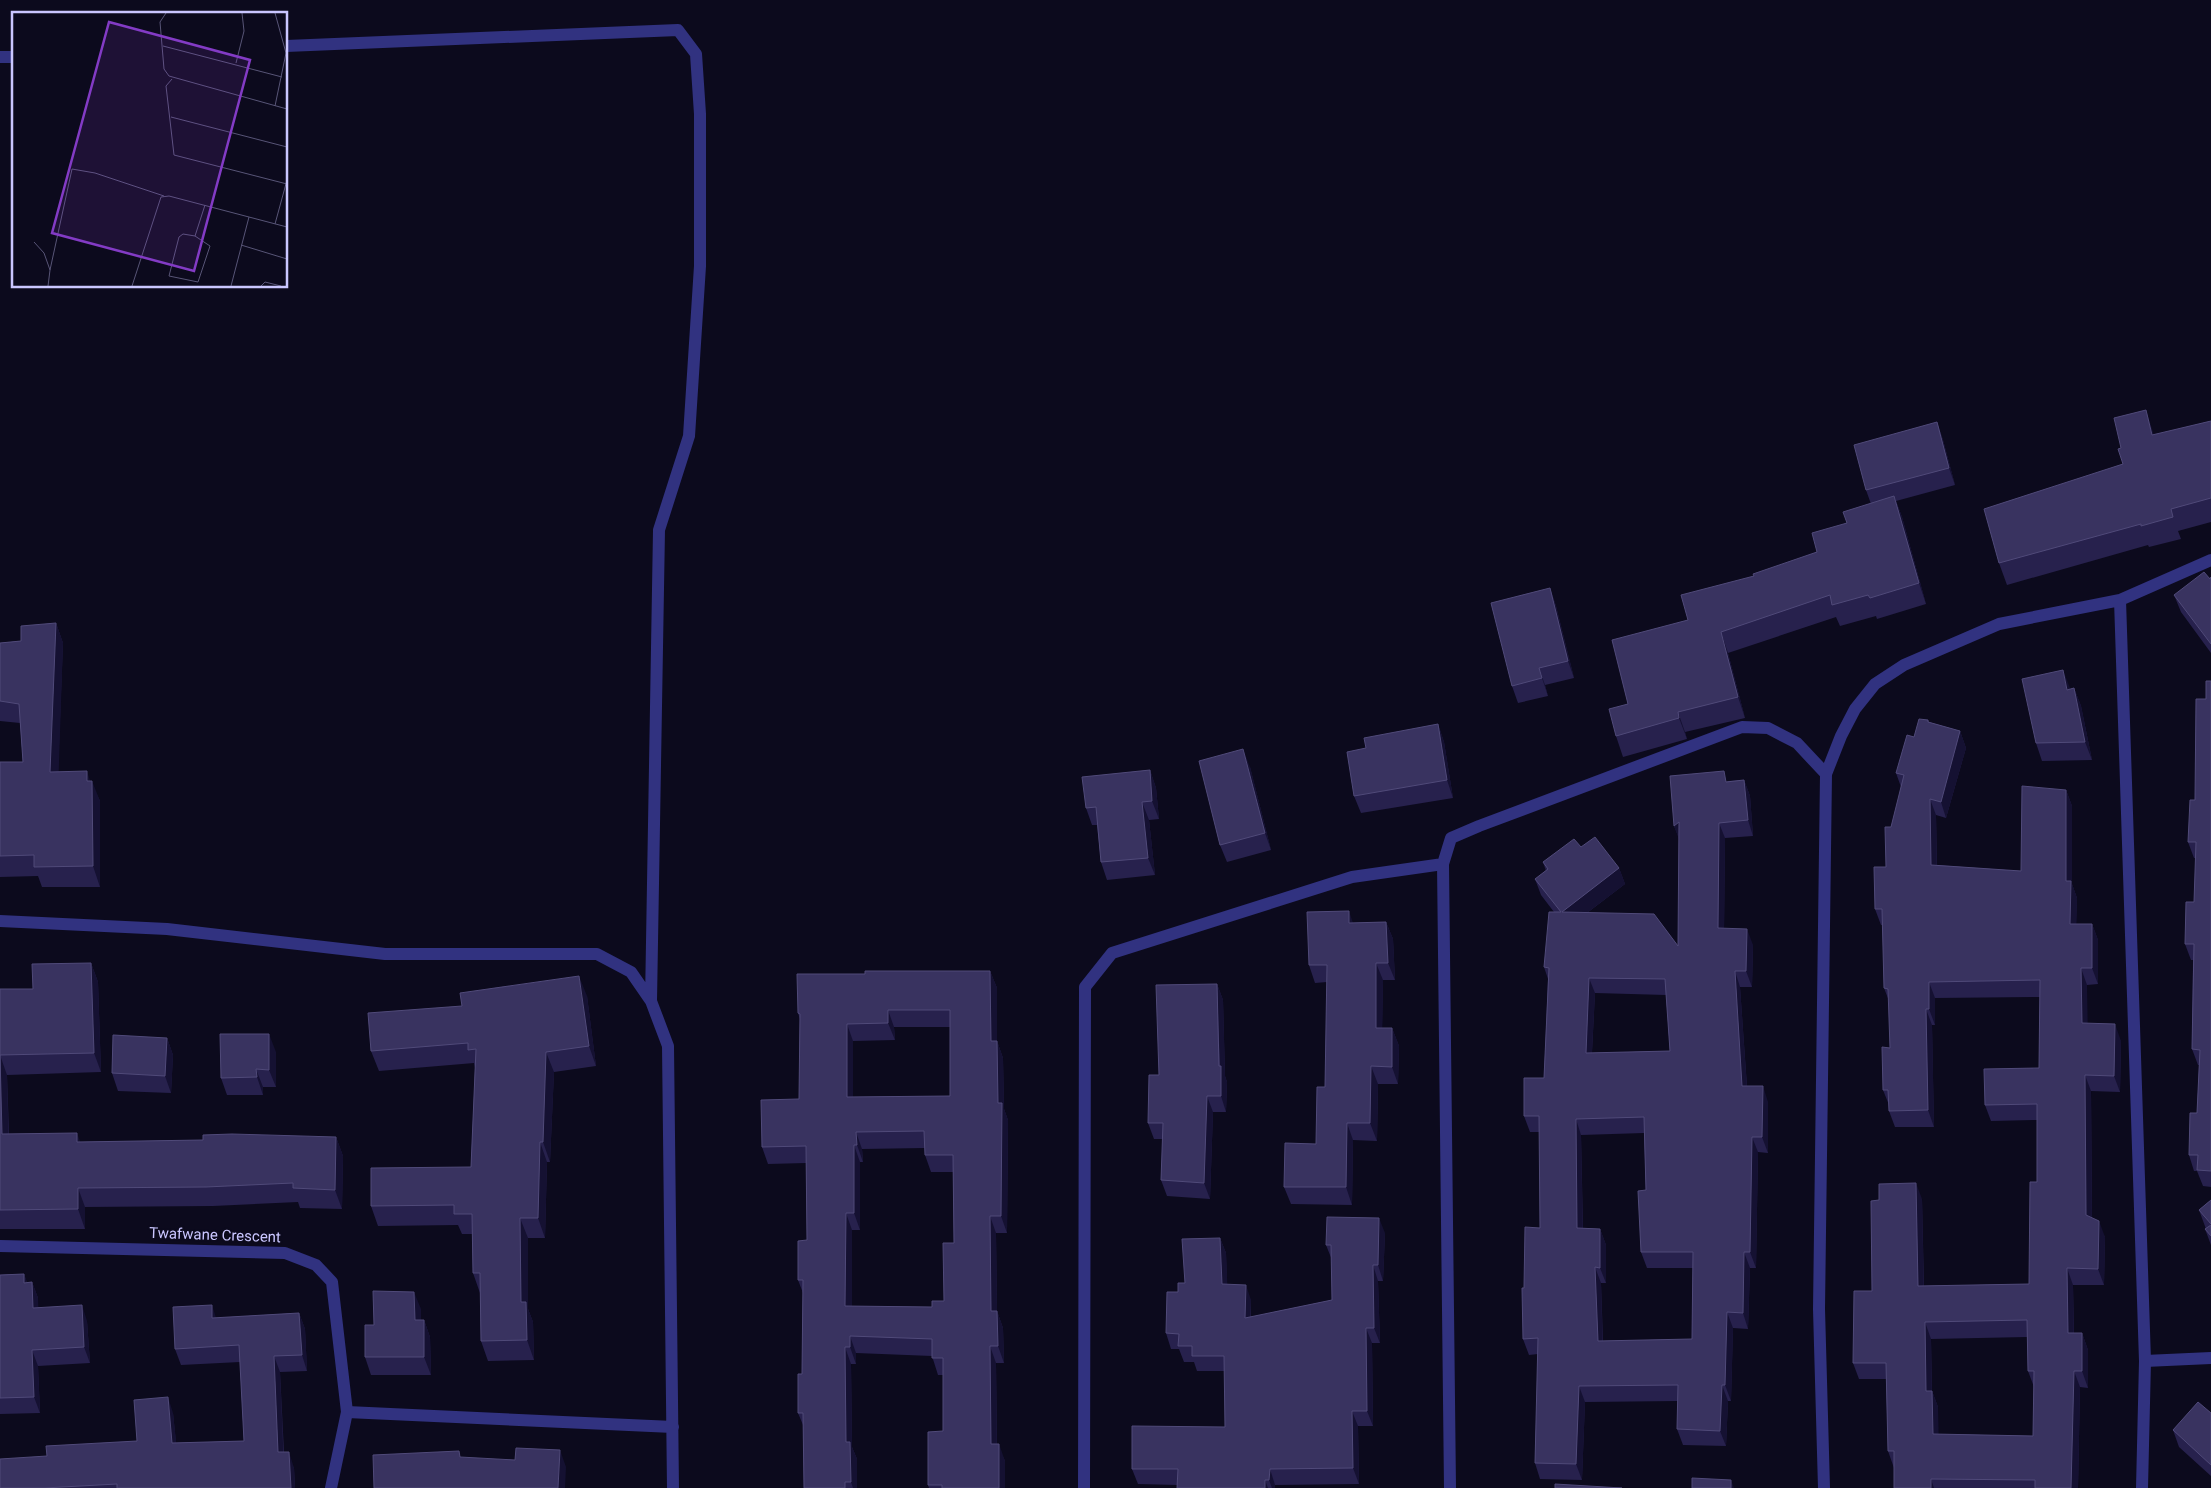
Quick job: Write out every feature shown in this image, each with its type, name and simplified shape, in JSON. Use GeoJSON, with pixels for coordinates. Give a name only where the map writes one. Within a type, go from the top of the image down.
{"type":"FeatureCollection","features":[{"type":"Feature","properties":{"kind":"street"},"geometry":{"type":"LineString","coordinates":[[288,46],[678,30],[696,54],[700,114],[700,266],[689,436],[659,530],[651,1001]]}},
{"type":"Feature","properties":{"kind":"street"},"geometry":{"type":"LineString","coordinates":[[1824,1488],[1819,1309],[1826,774],[1841,736],[1855,710],[1875,684],[1904,665],[1999,624],[2120,600],[2211,560]]}},
{"type":"Feature","properties":{"kind":"street"},"geometry":{"type":"LineString","coordinates":[[2120,600],[2145,1361],[2142,1488]]}},
{"type":"Feature","properties":{"kind":"street"},"geometry":{"type":"LineString","coordinates":[[1450,1488],[1444,864],[1451,838],[1488,822],[1742,727],[1768,728],[1797,743],[1826,774]]}},
{"type":"Feature","properties":{"kind":"street"},"geometry":{"type":"LineString","coordinates":[[1084,1488],[1085,987],[1112,953],[1352,878],[1444,864]]}},
{"type":"Feature","properties":{"kind":"street"},"geometry":{"type":"LineString","coordinates":[[0,921],[167,929],[385,954],[597,954],[631,972],[651,1001],[668,1046],[673,1488]]}},
{"type":"Feature","properties":{"kind":"street","name":"Twafwane Crescent"},"geometry":{"type":"LineString","coordinates":[[0,1246],[285,1252],[316,1265],[332,1282],[347,1412],[331,1488]]}},
{"type":"Feature","properties":{"kind":"street"},"geometry":{"type":"LineString","coordinates":[[2145,1361],[2211,1358]]}},
{"type":"Feature","properties":{"kind":"street"},"geometry":{"type":"LineString","coordinates":[[347,1412],[673,1427]]}},
{"type":"Feature","properties":{"kind":"building"},"geometry":{"type":"Polygon","coordinates":[[[2146,410],[2152,435],[2211,421],[2211,498],[2171,509],[2173,517],[1999,563],[1984,509],[2123,464],[2118,449],[2121,448],[2114,418],[2146,410]]]}},
{"type":"Feature","properties":{"kind":"building"},"geometry":{"type":"Polygon","coordinates":[[[1937,422],[1949,468],[1866,490],[1854,445],[1937,422]]]}},
{"type":"Feature","properties":{"kind":"building"},"geometry":{"type":"Polygon","coordinates":[[[1894,496],[1919,583],[1870,598],[1868,595],[1832,605],[1830,595],[1721,632],[1738,697],[1678,712],[1679,718],[1616,736],[1609,709],[1628,704],[1612,640],[1688,620],[1681,595],[1754,576],[1753,574],[1817,552],[1812,533],[1847,523],[1843,512],[1894,496]]]}},
{"type":"Feature","properties":{"kind":"building"},"geometry":{"type":"Polygon","coordinates":[[[2204,572],[2210,579],[2211,577],[2211,644],[2174,595],[2204,572]]]}},
{"type":"Feature","properties":{"kind":"building"},"geometry":{"type":"Polygon","coordinates":[[[1550,588],[1568,661],[1539,668],[1542,678],[1512,686],[1491,603],[1550,588]]]}},
{"type":"Feature","properties":{"kind":"building"},"geometry":{"type":"Polygon","coordinates":[[[56,623],[50,772],[87,771],[87,781],[92,781],[93,866],[34,867],[34,855],[0,856],[0,762],[23,762],[19,704],[0,701],[0,643],[21,641],[21,626],[56,623]]]}},
{"type":"Feature","properties":{"kind":"building"},"geometry":{"type":"Polygon","coordinates":[[[2063,670],[2067,690],[2074,688],[2085,742],[2036,743],[2022,679],[2063,670]]]}},
{"type":"Feature","properties":{"kind":"building"},"geometry":{"type":"Polygon","coordinates":[[[2206,681],[2211,681],[2211,1171],[2197,1170],[2198,1155],[2189,1155],[2190,1113],[2197,1113],[2200,1050],[2192,1049],[2194,944],[2185,944],[2186,902],[2194,902],[2196,842],[2188,842],[2190,800],[2195,800],[2196,699],[2206,699],[2206,681]]]}},
{"type":"Feature","properties":{"kind":"building"},"geometry":{"type":"Polygon","coordinates":[[[1919,719],[1928,720],[1928,722],[1960,731],[1941,802],[1930,799],[1931,865],[2021,871],[2022,786],[2066,790],[2066,881],[2071,881],[2070,924],[2092,924],[2092,968],[2081,968],[2082,1023],[2115,1024],[2114,1076],[2085,1075],[2086,1215],[2099,1221],[2098,1269],[2067,1268],[2068,1333],[2082,1333],[2082,1371],[2074,1371],[2071,1488],[2035,1488],[2035,1480],[1931,1479],[1931,1488],[1894,1488],[1894,1451],[1888,1451],[1886,1363],[1853,1363],[1854,1291],[1872,1291],[1871,1201],[1879,1200],[1879,1184],[1916,1183],[1918,1286],[2029,1284],[2030,1182],[2037,1182],[2037,1104],[1985,1105],[1984,1069],[2039,1068],[2040,980],[1929,982],[1929,1009],[1926,1009],[1928,1110],[1889,1111],[1888,1090],[1883,1090],[1882,1047],[1890,1048],[1888,989],[1884,988],[1882,909],[1875,909],[1874,867],[1886,867],[1885,827],[1891,827],[1904,775],[1896,773],[1907,735],[1914,737],[1919,719]],[[2027,1320],[1925,1322],[1926,1391],[1932,1391],[1933,1434],[2033,1436],[2034,1371],[2028,1371],[2027,1320]]]}},
{"type":"Feature","properties":{"kind":"building"},"geometry":{"type":"Polygon","coordinates":[[[1438,724],[1447,780],[1354,796],[1347,752],[1366,748],[1364,738],[1438,724]]]}},
{"type":"Feature","properties":{"kind":"building"},"geometry":{"type":"Polygon","coordinates":[[[1243,749],[1265,833],[1220,845],[1199,761],[1243,749]]]}},
{"type":"Feature","properties":{"kind":"building"},"geometry":{"type":"Polygon","coordinates":[[[1150,770],[1152,801],[1142,802],[1148,858],[1101,862],[1096,807],[1086,808],[1082,777],[1150,770]]]}},
{"type":"Feature","properties":{"kind":"building"},"geometry":{"type":"Polygon","coordinates":[[[1724,771],[1726,782],[1744,780],[1748,820],[1719,823],[1718,928],[1747,929],[1746,971],[1735,971],[1742,1086],[1763,1086],[1762,1137],[1752,1137],[1750,1252],[1744,1252],[1743,1313],[1727,1312],[1725,1385],[1722,1385],[1720,1431],[1677,1429],[1678,1385],[1579,1386],[1576,1464],[1535,1463],[1538,1338],[1523,1339],[1522,1288],[1524,1288],[1525,1227],[1540,1228],[1539,1116],[1524,1116],[1524,1078],[1544,1078],[1549,968],[1544,967],[1549,912],[1561,912],[1535,879],[1548,869],[1543,862],[1574,839],[1581,847],[1595,837],[1619,868],[1562,912],[1654,914],[1678,946],[1679,822],[1674,826],[1670,776],[1724,771]],[[1589,978],[1586,1053],[1670,1051],[1665,979],[1589,978]],[[1644,1117],[1576,1119],[1577,1228],[1600,1229],[1600,1268],[1595,1267],[1598,1341],[1692,1339],[1693,1252],[1641,1252],[1638,1191],[1646,1190],[1644,1117]]]}},
{"type":"Feature","properties":{"kind":"building"},"geometry":{"type":"Polygon","coordinates":[[[1349,911],[1349,923],[1386,922],[1388,963],[1376,963],[1376,1028],[1392,1028],[1392,1067],[1371,1066],[1370,1123],[1347,1123],[1346,1187],[1284,1187],[1285,1143],[1316,1144],[1317,1087],[1325,1087],[1327,965],[1309,965],[1307,912],[1349,911]]]}},
{"type":"Feature","properties":{"kind":"building"},"geometry":{"type":"Polygon","coordinates":[[[91,963],[94,1053],[0,1055],[0,989],[33,989],[32,964],[91,963]]]}},
{"type":"Feature","properties":{"kind":"building"},"geometry":{"type":"Polygon","coordinates":[[[865,971],[990,971],[991,1041],[997,1041],[998,1103],[1002,1103],[1001,1216],[990,1216],[991,1311],[997,1311],[998,1346],[990,1346],[991,1444],[999,1444],[999,1488],[942,1488],[942,1485],[928,1485],[928,1432],[943,1431],[943,1358],[932,1358],[932,1339],[850,1336],[850,1347],[845,1347],[846,1442],[850,1442],[851,1482],[845,1482],[845,1488],[804,1488],[803,1413],[798,1413],[798,1374],[802,1374],[803,1280],[798,1280],[798,1241],[807,1240],[806,1146],[762,1147],[761,1100],[799,1099],[800,1014],[798,1013],[797,974],[865,974],[865,971]],[[888,1010],[888,1023],[847,1024],[847,1097],[950,1096],[950,1010],[888,1010]],[[924,1131],[856,1132],[857,1145],[854,1145],[854,1213],[846,1213],[845,1306],[932,1307],[932,1301],[944,1301],[943,1243],[954,1243],[953,1155],[925,1155],[924,1131]]]}},
{"type":"Feature","properties":{"kind":"building"},"geometry":{"type":"Polygon","coordinates":[[[579,976],[589,1046],[546,1052],[543,1142],[540,1142],[538,1218],[520,1218],[521,1302],[526,1302],[527,1340],[481,1341],[480,1273],[473,1273],[472,1214],[454,1214],[454,1205],[371,1206],[371,1168],[471,1167],[476,1049],[468,1050],[468,1043],[371,1051],[368,1013],[462,1006],[460,993],[579,976]]]}},
{"type":"Feature","properties":{"kind":"building"},"geometry":{"type":"Polygon","coordinates":[[[1217,984],[1221,1096],[1207,1096],[1204,1183],[1161,1180],[1163,1123],[1148,1123],[1149,1075],[1159,1075],[1156,985],[1217,984]]]}},
{"type":"Feature","properties":{"kind":"building"},"geometry":{"type":"Polygon","coordinates":[[[220,1034],[269,1034],[269,1070],[256,1069],[257,1077],[221,1078],[220,1034]]]}},
{"type":"Feature","properties":{"kind":"building"},"geometry":{"type":"Polygon","coordinates":[[[113,1035],[167,1038],[165,1076],[112,1073],[113,1035]]]}},
{"type":"Feature","properties":{"kind":"building"},"geometry":{"type":"Polygon","coordinates":[[[0,1055],[2,1134],[77,1133],[77,1142],[203,1140],[203,1135],[232,1134],[336,1137],[335,1190],[293,1188],[293,1183],[206,1187],[78,1188],[78,1209],[0,1210],[0,1055]]]}},
{"type":"Feature","properties":{"kind":"building"},"geometry":{"type":"Polygon","coordinates":[[[2211,1200],[2211,1224],[2199,1210],[2211,1200]]]}},
{"type":"Feature","properties":{"kind":"building"},"geometry":{"type":"Polygon","coordinates":[[[1327,1217],[1379,1218],[1378,1265],[1373,1265],[1374,1328],[1366,1328],[1367,1411],[1352,1411],[1353,1468],[1270,1469],[1269,1480],[1265,1480],[1265,1488],[1177,1488],[1178,1469],[1132,1469],[1132,1426],[1225,1427],[1224,1356],[1192,1356],[1192,1346],[1178,1346],[1179,1334],[1166,1333],[1167,1292],[1178,1292],[1178,1283],[1185,1283],[1182,1239],[1220,1238],[1222,1284],[1246,1285],[1245,1318],[1332,1300],[1331,1245],[1326,1245],[1327,1217]]]}},
{"type":"Feature","properties":{"kind":"building"},"geometry":{"type":"Polygon","coordinates":[[[2211,1225],[2211,1236],[2205,1229],[2211,1225]]]}},
{"type":"Feature","properties":{"kind":"building"},"geometry":{"type":"Polygon","coordinates":[[[24,1274],[24,1283],[32,1282],[33,1308],[82,1305],[84,1347],[32,1350],[34,1397],[0,1398],[0,1275],[24,1274]]]}},
{"type":"Feature","properties":{"kind":"building"},"geometry":{"type":"Polygon","coordinates":[[[373,1291],[414,1292],[415,1320],[424,1320],[424,1357],[365,1357],[365,1325],[374,1325],[373,1291]]]}},
{"type":"Feature","properties":{"kind":"building"},"geometry":{"type":"Polygon","coordinates":[[[212,1305],[212,1318],[299,1313],[302,1355],[274,1356],[278,1452],[289,1452],[291,1488],[117,1488],[117,1484],[44,1488],[0,1488],[0,1459],[47,1456],[46,1446],[137,1441],[134,1400],[168,1397],[172,1443],[244,1441],[239,1345],[175,1349],[173,1307],[212,1305]]]}},
{"type":"Feature","properties":{"kind":"building"},"geometry":{"type":"Polygon","coordinates":[[[2198,1402],[2211,1413],[2211,1465],[2173,1430],[2198,1402]]]}},
{"type":"Feature","properties":{"kind":"building"},"geometry":{"type":"Polygon","coordinates":[[[516,1448],[560,1450],[558,1488],[374,1488],[373,1455],[459,1451],[460,1457],[515,1460],[516,1448]]]}},
{"type":"Feature","properties":{"kind":"building"},"geometry":{"type":"Polygon","coordinates":[[[1692,1478],[1731,1480],[1731,1488],[1692,1488],[1692,1478]]]}},
{"type":"Feature","properties":{"kind":"building"},"geometry":{"type":"Polygon","coordinates":[[[1555,1484],[1622,1488],[1555,1488],[1555,1484]]]}}]}
